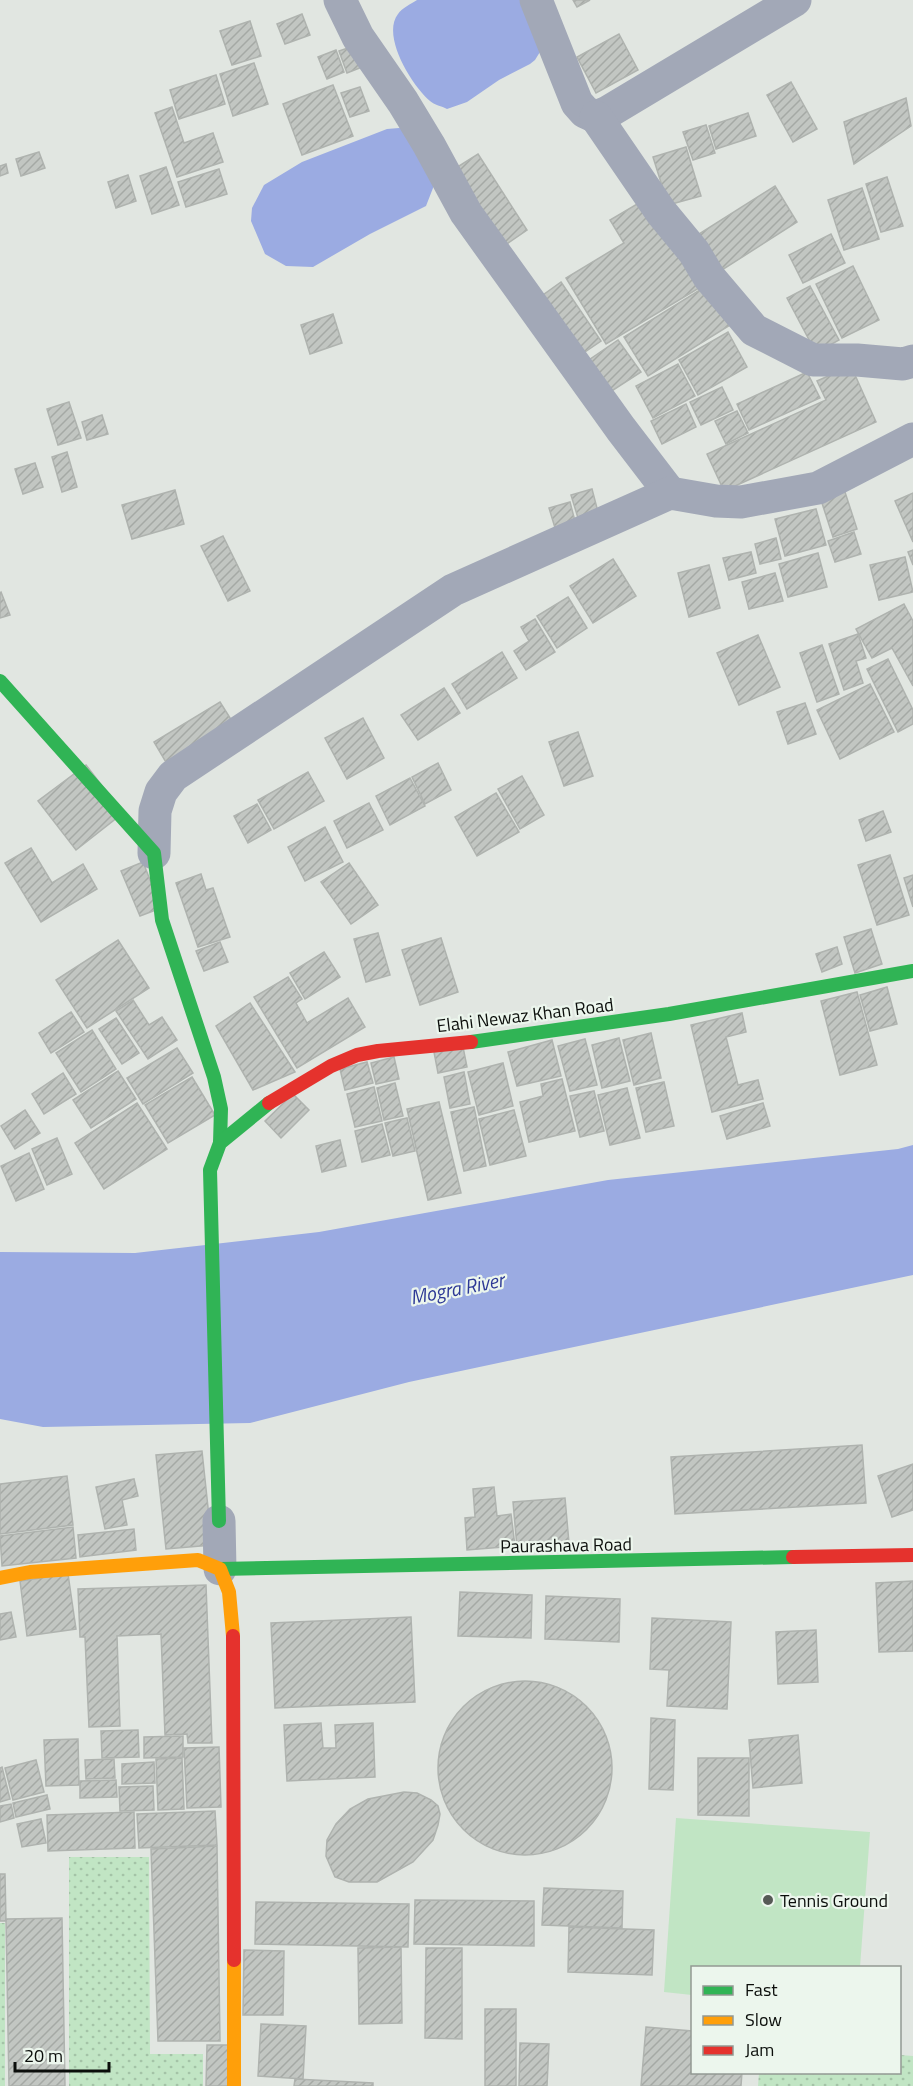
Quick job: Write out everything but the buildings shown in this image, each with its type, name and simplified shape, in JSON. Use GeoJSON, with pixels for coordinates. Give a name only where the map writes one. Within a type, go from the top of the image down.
{"type":"FeatureCollection","features":[{"type":"Feature","properties":{"kind":"street"},"geometry":{"type":"LineString","coordinates":[[340,0],[358,37],[403,102],[466,213],[621,429],[670,492]]}},
{"type":"Feature","properties":{"kind":"street"},"geometry":{"type":"LineString","coordinates":[[536,0],[577,103],[585,112],[596,117],[661,212],[694,252],[709,277],[754,330],[813,360],[857,360],[903,364],[913,361]]}},
{"type":"Feature","properties":{"kind":"street"},"geometry":{"type":"LineString","coordinates":[[596,117],[795,0]]}},
{"type":"Feature","properties":{"kind":"street"},"geometry":{"type":"LineString","coordinates":[[234,2086],[234,1665],[231,1596],[228,1583],[220,1569],[209,1196],[210,1170],[220,1143],[221,1109],[214,1077],[162,920],[154,853],[155,811],[161,792],[173,777],[197,760],[453,590],[670,492],[716,501],[741,502],[818,488],[913,439]]}},
{"type":"Feature","properties":{"kind":"street"},"geometry":{"type":"LineString","coordinates":[[0,681],[154,853]]}},
{"type":"Feature","properties":{"kind":"street","name":"Elahi Newaz Khan Road"},"geometry":{"type":"LineString","coordinates":[[220,1143],[264,1106],[331,1066],[357,1055],[378,1050],[498,1039],[657,1016],[913,971]]}},
{"type":"Feature","properties":{"kind":"street","name":"Paurashava Road"},"geometry":{"type":"LineString","coordinates":[[0,1578],[30,1572],[183,1560],[198,1560],[220,1569],[913,1555]]}},
{"type":"Feature","properties":{"kind":"green space","name":"Tennis Ground"},"geometry":{"type":"Polygon","coordinates":[[[676,1818],[870,1832],[860,1966],[691,1966],[691,1995],[664,1992],[676,1818]]]}},
{"type":"Feature","properties":{"kind":"green space"},"geometry":{"type":"Polygon","coordinates":[[[69,1857],[149,1857],[150,2054],[203,2054],[203,2086],[69,2086],[69,1857]]]}},
{"type":"Feature","properties":{"kind":"green space"},"geometry":{"type":"Polygon","coordinates":[[[0,1923],[5,1923],[5,2086],[0,2086],[0,1923]]]}},
{"type":"Feature","properties":{"kind":"green space"},"geometry":{"type":"Polygon","coordinates":[[[901,2055],[913,2056],[913,2086],[758,2086],[759,2074],[901,2074],[901,2055]]]}},
{"type":"Feature","properties":{"kind":"water"},"geometry":{"type":"Polygon","coordinates":[[[417,0],[529,0],[543,47],[530,64],[499,80],[467,102],[447,109],[432,102],[423,94],[407,73],[396,47],[393,35],[394,23],[398,14],[417,0]]]}},
{"type":"Feature","properties":{"kind":"water"},"geometry":{"type":"Polygon","coordinates":[[[387,129],[407,129],[434,169],[433,188],[426,206],[370,234],[313,267],[286,266],[265,254],[251,221],[252,208],[264,185],[302,162],[387,129]]]}},
{"type":"Feature","properties":{"kind":"water","name":"Mogra River"},"geometry":{"type":"Polygon","coordinates":[[[913,1145],[913,1275],[409,1382],[250,1423],[43,1427],[0,1419],[0,1252],[135,1253],[319,1232],[608,1180],[898,1149],[913,1145]]]}},
{"type":"Feature","properties":{"kind":"traffic: fast"},"geometry":{"type":"LineString","coordinates":[[0,681],[154,853],[162,920],[214,1077],[221,1109],[220,1143]]}},
{"type":"Feature","properties":{"kind":"traffic: fast"},"geometry":{"type":"LineString","coordinates":[[471,1042],[669,1014],[913,971]]}},
{"type":"Feature","properties":{"kind":"traffic: fast"},"geometry":{"type":"LineString","coordinates":[[219,1521],[210,1170],[220,1143],[269,1103]]}},
{"type":"Feature","properties":{"kind":"traffic: fast"},"geometry":{"type":"LineString","coordinates":[[220,1569],[793,1557]]}},
{"type":"Feature","properties":{"kind":"traffic: slow"},"geometry":{"type":"LineString","coordinates":[[0,1578],[30,1572],[198,1560],[220,1569],[229,1592],[233,1636]]}},
{"type":"Feature","properties":{"kind":"traffic: slow"},"geometry":{"type":"LineString","coordinates":[[234,1960],[234,2086]]}},
{"type":"Feature","properties":{"kind":"traffic: jam"},"geometry":{"type":"LineString","coordinates":[[269,1103],[331,1066],[357,1055],[471,1042]]}},
{"type":"Feature","properties":{"kind":"traffic: jam"},"geometry":{"type":"LineString","coordinates":[[793,1557],[913,1555]]}},
{"type":"Feature","properties":{"kind":"traffic: jam"},"geometry":{"type":"LineString","coordinates":[[233,1636],[234,1960]]}},
{"type":"Feature","properties":{"kind":"place","name":"Tennis Ground"},"geometry":{"type":"Point","coordinates":[768,1900]}}]}
